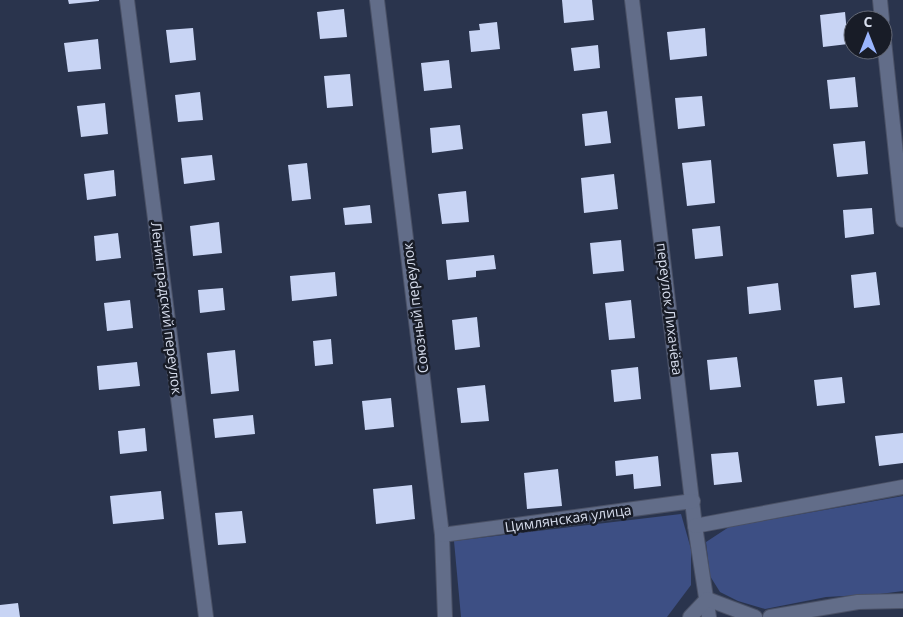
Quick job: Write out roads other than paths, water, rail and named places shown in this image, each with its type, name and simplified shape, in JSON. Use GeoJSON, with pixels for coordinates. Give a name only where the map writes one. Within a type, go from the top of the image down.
{"type":"FeatureCollection","features":[{"type":"Feature","properties":{"kind":"street","name":"Ленинградский переулок"},"geometry":{"type":"LineString","coordinates":[[127,0],[206,617]]}},
{"type":"Feature","properties":{"kind":"street","name":"Союзный переулок"},"geometry":{"type":"LineString","coordinates":[[377,0],[442,535],[445,617]]}},
{"type":"Feature","properties":{"kind":"street","name":"переулок Лихачёва"},"geometry":{"type":"LineString","coordinates":[[632,0],[695,526],[709,617]]}},
{"type":"Feature","properties":{"kind":"street"},"geometry":{"type":"LineString","coordinates":[[886,60],[903,220]]}},
{"type":"Feature","properties":{"kind":"street"},"geometry":{"type":"LineString","coordinates":[[695,526],[903,487]]}},
{"type":"Feature","properties":{"kind":"street","name":"Цимлянская улица"},"geometry":{"type":"LineString","coordinates":[[442,535],[693,501]]}},
{"type":"Feature","properties":{"kind":"street"},"geometry":{"type":"LineString","coordinates":[[690,617],[707,599],[755,617]]}},
{"type":"Feature","properties":{"kind":"street"},"geometry":{"type":"LineString","coordinates":[[770,617],[858,602],[903,600]]}}]}
